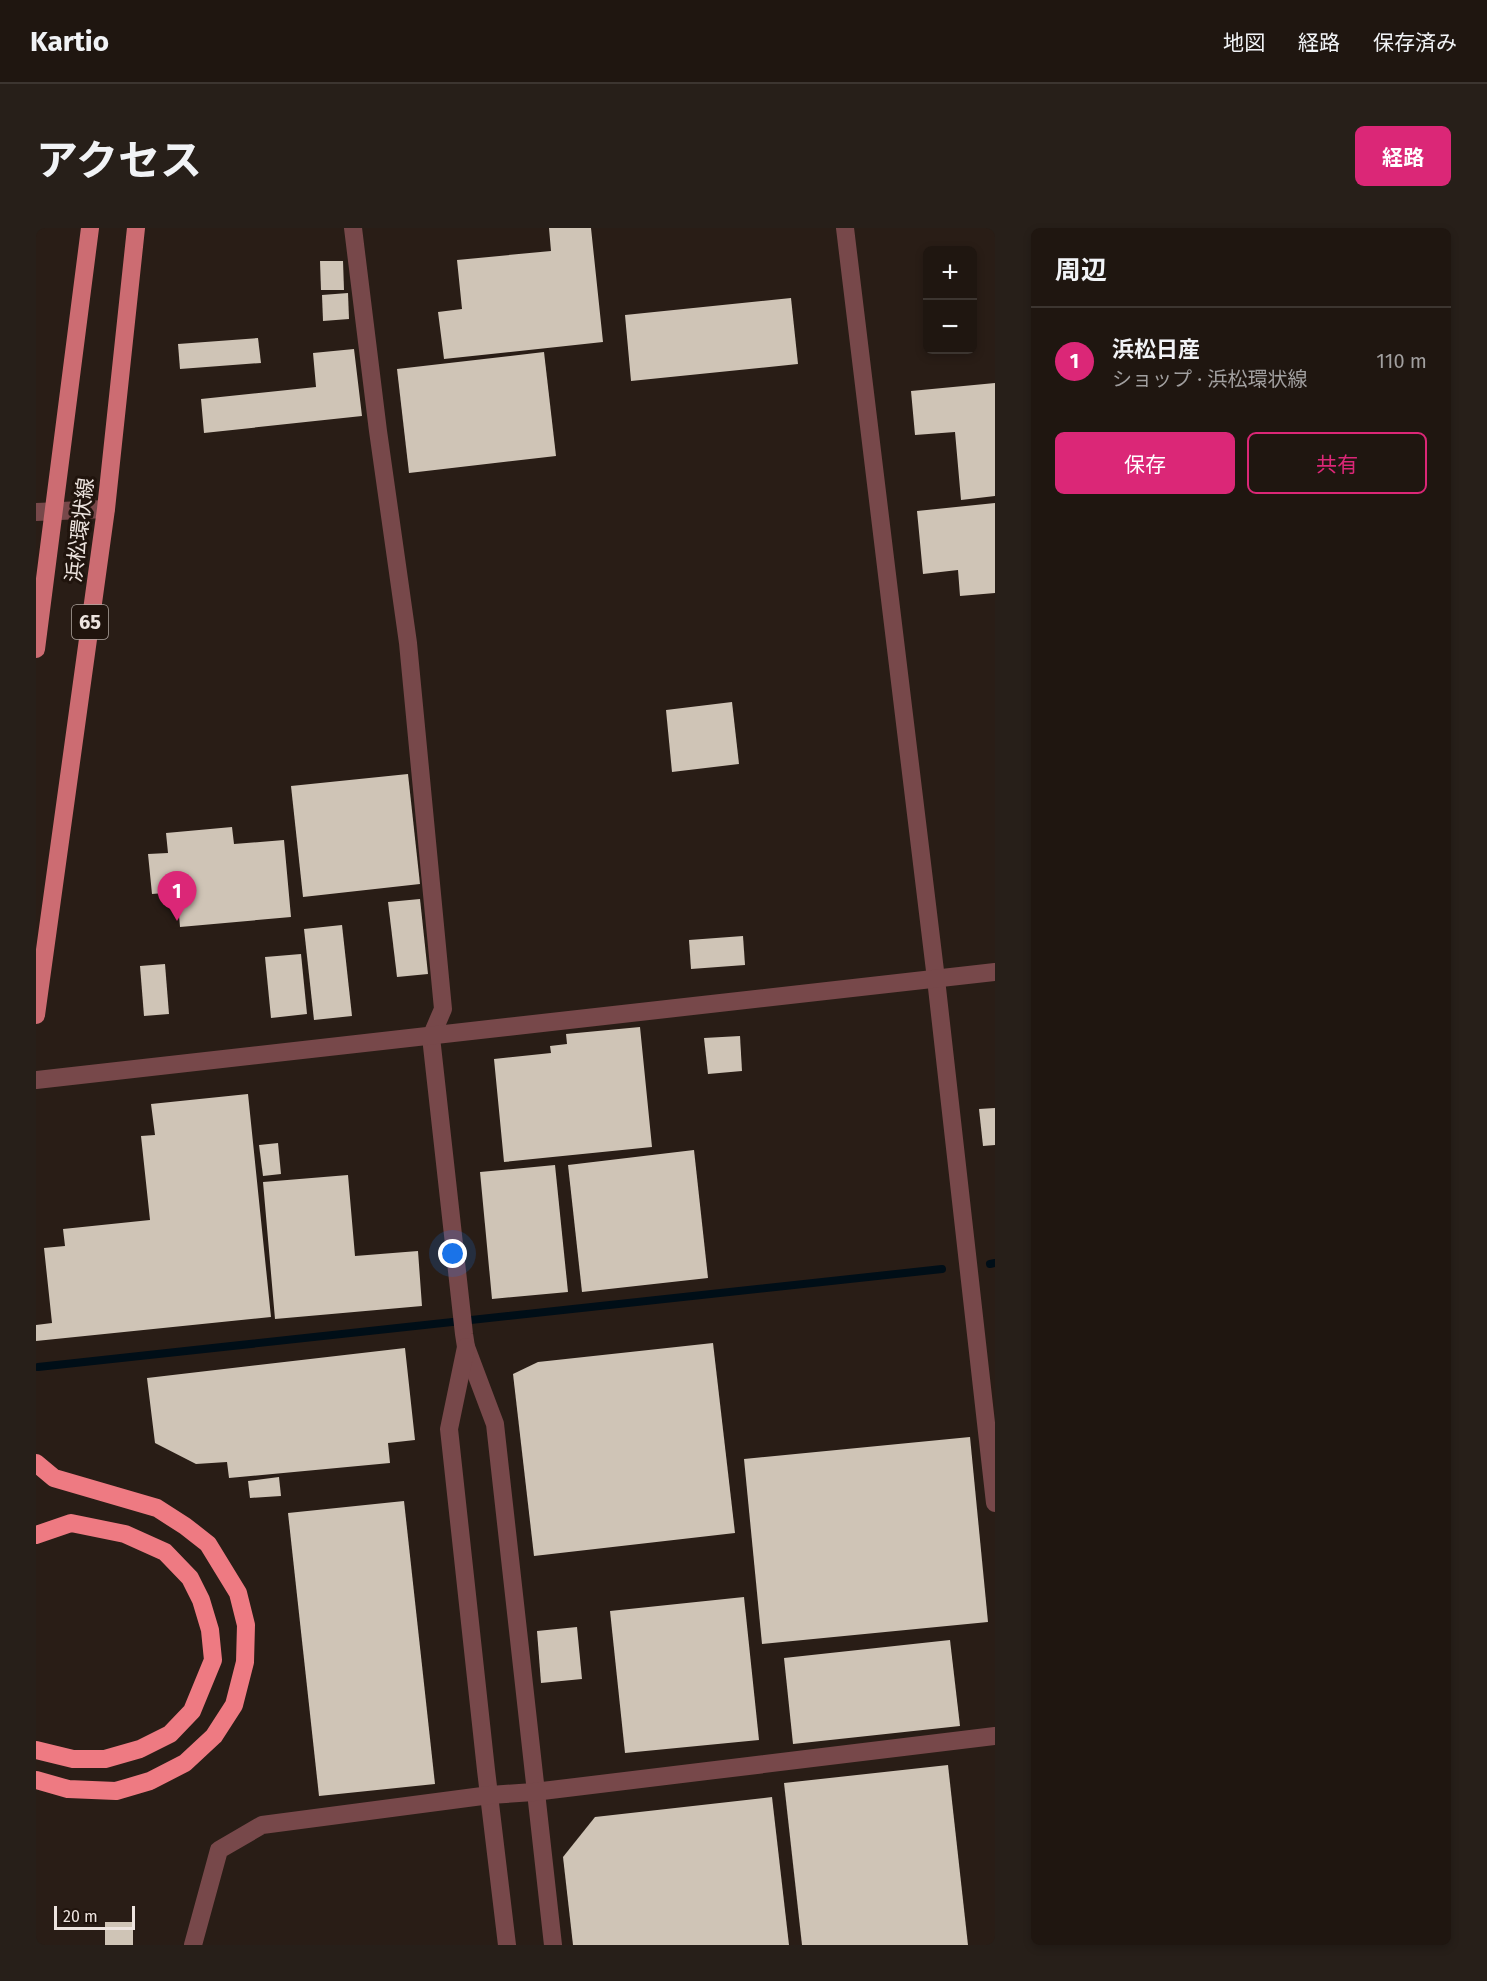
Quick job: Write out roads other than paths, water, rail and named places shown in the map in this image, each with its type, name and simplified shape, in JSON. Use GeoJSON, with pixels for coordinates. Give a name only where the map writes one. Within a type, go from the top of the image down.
{"type":"FeatureCollection","features":[{"type":"Feature","properties":{"kind":"highway"},"geometry":{"type":"LineString","coordinates":[[36,1463],[54,1478],[157,1508],[193,1532],[208,1544],[238,1593],[246,1625],[245,1662],[234,1705],[214,1736],[185,1763],[150,1781],[116,1791],[68,1789],[36,1779]]}},
{"type":"Feature","properties":{"kind":"highway"},"geometry":{"type":"LineString","coordinates":[[36,1535],[71,1523],[125,1533],[165,1551],[190,1578],[201,1600],[210,1630],[213,1660],[192,1711],[170,1734],[140,1749],[105,1759],[73,1759],[36,1750]]}},
{"type":"Feature","properties":{"kind":"main road","name":"浜松環状線"},"geometry":{"type":"LineString","coordinates":[[36,649],[44,511],[90,228]]}},
{"type":"Feature","properties":{"kind":"main road","name":"浜松環状線"},"geometry":{"type":"LineString","coordinates":[[36,1016],[106,509],[136,228]]}},
{"type":"Feature","properties":{"kind":"street"},"geometry":{"type":"LineString","coordinates":[[353,228],[378,431],[408,643],[426,817],[443,1009],[431,1037],[460,1303],[465,1341],[495,1424],[534,1769],[534,1792],[553,1945]]}},
{"type":"Feature","properties":{"kind":"street"},"geometry":{"type":"LineString","coordinates":[[845,228],[936,979],[995,1503]]}},
{"type":"Feature","properties":{"kind":"street"},"geometry":{"type":"LineString","coordinates":[[44,511],[106,509]]}},
{"type":"Feature","properties":{"kind":"street"},"geometry":{"type":"LineString","coordinates":[[36,1080],[995,972]]}},
{"type":"Feature","properties":{"kind":"street"},"geometry":{"type":"LineString","coordinates":[[465,1341],[449,1429],[484,1759],[507,1945]]}},
{"type":"Feature","properties":{"kind":"street"},"geometry":{"type":"LineString","coordinates":[[193,1945],[219,1850],[262,1826],[490,1795],[534,1792],[995,1736]]}},
{"type":"Feature","properties":{"kind":"waterway"},"geometry":{"type":"LineString","coordinates":[[990,1264],[995,1263]]}},
{"type":"Feature","properties":{"kind":"waterway"},"geometry":{"type":"LineString","coordinates":[[38,1367],[942,1269]]}},
{"type":"Feature","properties":{"kind":"place","name":"浜松日産"},"geometry":{"type":"Point","coordinates":[177,921]}}]}
